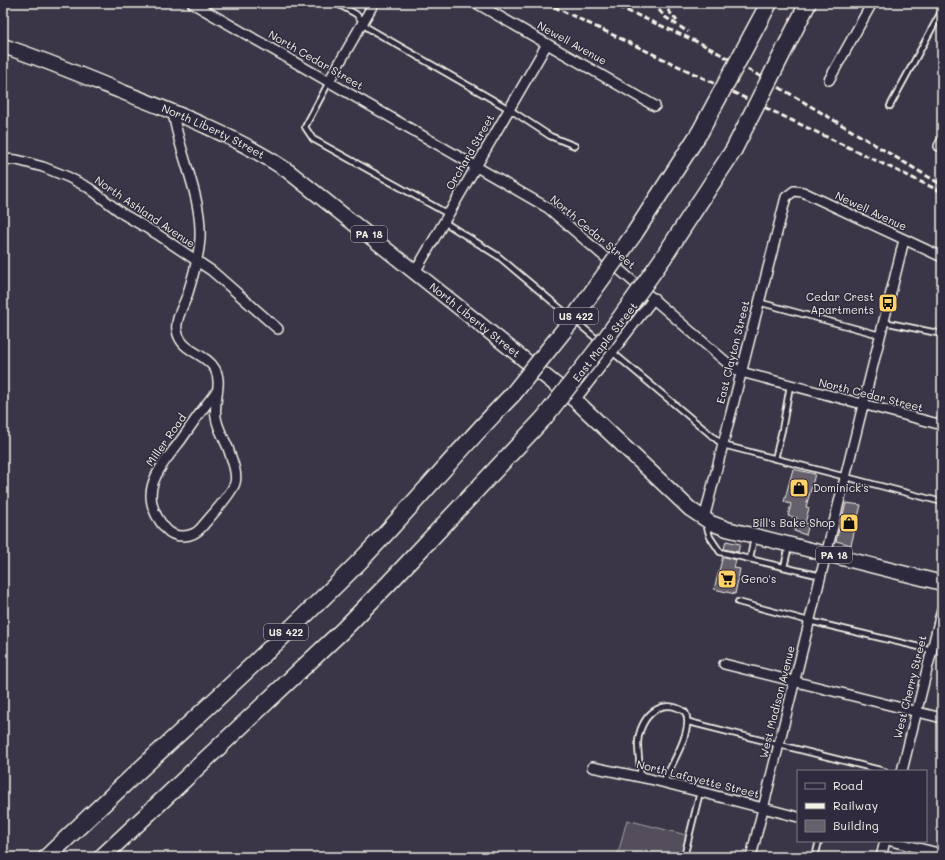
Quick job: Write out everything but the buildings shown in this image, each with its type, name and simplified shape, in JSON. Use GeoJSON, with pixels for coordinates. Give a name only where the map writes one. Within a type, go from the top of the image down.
{"type":"FeatureCollection","features":[{"type":"Feature","properties":{"kind":"highway","name":"US 422"},"geometry":{"type":"LineString","coordinates":[[47,857],[358,562],[513,394],[573,319],[634,234],[700,132],[769,3]]}},
{"type":"Feature","properties":{"kind":"highway","name":"US 422"},"geometry":{"type":"LineString","coordinates":[[102,857],[348,624],[544,418],[604,341],[663,258],[733,151],[808,3]]}},
{"type":"Feature","properties":{"kind":"main road","name":"North Liberty Street"},"geometry":{"type":"LineString","coordinates":[[3,46],[173,112],[232,137],[268,158],[308,186],[575,400],[683,503],[704,518],[719,526],[755,536],[942,582]]}},
{"type":"Feature","properties":{"kind":"street","name":"North Cedar Street"},"geometry":{"type":"LineString","coordinates":[[192,3],[548,208],[654,298],[732,367],[741,372],[790,386],[942,425]]}},
{"type":"Feature","properties":{"kind":"street"},"geometry":{"type":"LineString","coordinates":[[329,82],[374,3]]}},
{"type":"Feature","properties":{"kind":"street","name":"Newell Avenue"},"geometry":{"type":"LineString","coordinates":[[476,3],[655,106]]}},
{"type":"Feature","properties":{"kind":"street"},"geometry":{"type":"LineString","coordinates":[[829,80],[872,3]]}},
{"type":"Feature","properties":{"kind":"street","name":"Orchard Street"},"geometry":{"type":"LineString","coordinates":[[415,272],[547,44]]}},
{"type":"Feature","properties":{"kind":"street","name":"Miller Road"},"geometry":{"type":"LineString","coordinates":[[173,112],[177,137],[198,207],[200,239],[191,281],[177,322],[177,332],[182,344],[203,357],[215,370],[218,386],[216,392],[216,418],[234,465],[235,483],[197,533],[184,537],[168,531],[156,517],[150,498],[153,481],[161,465],[216,392]]}},
{"type":"Feature","properties":{"kind":"street","name":"North Ashland Avenue"},"geometry":{"type":"LineString","coordinates":[[3,159],[26,161],[68,176],[89,188],[123,214],[157,234],[212,271],[231,286],[250,306],[278,329]]}},
{"type":"Feature","properties":{"kind":"street","name":"Newell Avenue"},"geometry":{"type":"LineString","coordinates":[[790,193],[798,191],[803,192],[942,257]]}},
{"type":"Feature","properties":{"kind":"street","name":"East Clayton Street"},"geometry":{"type":"LineString","coordinates":[[704,518],[783,202],[790,193]]}},
{"type":"Feature","properties":{"kind":"street","name":"West Madison Avenue"},"geometry":{"type":"LineString","coordinates":[[751,857],[904,240]]}},
{"type":"Feature","properties":{"kind":"street","name":"East Maple Street"},"geometry":{"type":"LineString","coordinates":[[575,400],[654,298]]}},
{"type":"Feature","properties":{"kind":"street","name":"West Cherry Street"},"geometry":{"type":"LineString","coordinates":[[902,770],[942,609]]}},
{"type":"Feature","properties":{"kind":"street"},"geometry":{"type":"LineString","coordinates":[[724,664],[942,718]]}},
{"type":"Feature","properties":{"kind":"street","name":"North Lafayette Street"},"geometry":{"type":"LineString","coordinates":[[592,767],[641,777],[797,817]]}},
{"type":"Feature","properties":{"kind":"street"},"geometry":{"type":"LineString","coordinates":[[881,857],[884,842]]}},
{"type":"Feature","properties":{"kind":"street"},"geometry":{"type":"LineString","coordinates":[[895,842],[942,854]]}},
{"type":"Feature","properties":{"kind":"lane"},"geometry":{"type":"LineString","coordinates":[[336,3],[356,14],[368,28],[509,109],[550,136],[575,146]]}},
{"type":"Feature","properties":{"kind":"lane"},"geometry":{"type":"LineString","coordinates":[[890,106],[942,10]]}},
{"type":"Feature","properties":{"kind":"lane"},"geometry":{"type":"LineString","coordinates":[[329,82],[305,127],[313,139],[446,218],[498,256],[723,445],[942,502]]}},
{"type":"Feature","properties":{"kind":"lane"},"geometry":{"type":"LineString","coordinates":[[758,302],[880,335]]}},
{"type":"Feature","properties":{"kind":"lane"},"geometry":{"type":"LineString","coordinates":[[884,322],[942,334]]}},
{"type":"Feature","properties":{"kind":"lane"},"geometry":{"type":"LineString","coordinates":[[775,459],[790,386]]}},
{"type":"Feature","properties":{"kind":"lane"},"geometry":{"type":"LineString","coordinates":[[704,518],[710,537],[720,552],[821,576]]}},
{"type":"Feature","properties":{"kind":"lane"},"geometry":{"type":"LineString","coordinates":[[750,559],[755,536]]}},
{"type":"Feature","properties":{"kind":"lane"},"geometry":{"type":"LineString","coordinates":[[784,567],[789,544]]}},
{"type":"Feature","properties":{"kind":"lane"},"geometry":{"type":"LineString","coordinates":[[738,602],[809,621],[932,650]]}},
{"type":"Feature","properties":{"kind":"lane"},"geometry":{"type":"LineString","coordinates":[[641,777],[638,743],[640,731],[650,712],[661,706],[680,708],[685,712],[689,722],[684,740],[663,783]]}},
{"type":"Feature","properties":{"kind":"lane"},"geometry":{"type":"LineString","coordinates":[[689,722],[880,770]]}},
{"type":"Feature","properties":{"kind":"lane"},"geometry":{"type":"LineString","coordinates":[[684,857],[700,792]]}},
{"type":"Feature","properties":{"kind":"lane"},"geometry":{"type":"LineString","coordinates":[[816,857],[819,842]]}},
{"type":"Feature","properties":{"kind":"shaded area"},"geometry":{"type":"Polygon","coordinates":[[[627,820],[686,835],[681,857],[617,857],[627,820]]]}},
{"type":"Feature","properties":{"kind":"railway"},"geometry":{"type":"LineString","coordinates":[[546,3],[942,192]]}},
{"type":"Feature","properties":{"kind":"railway"},"geometry":{"type":"LineString","coordinates":[[610,3],[702,44],[767,80],[942,185]]}},
{"type":"Feature","properties":{"kind":"railway"},"geometry":{"type":"LineString","coordinates":[[653,3],[665,17],[688,32]]}},
{"type":"Feature","properties":{"kind":"railway"},"geometry":{"type":"LineString","coordinates":[[662,3],[677,21]]}},
{"type":"Feature","properties":{"kind":"place","name":"Cedar Crest Apartments"},"geometry":{"type":"Point","coordinates":[888,303]}},
{"type":"Feature","properties":{"kind":"place","name":"Dominick's"},"geometry":{"type":"Point","coordinates":[799,488]}},
{"type":"Feature","properties":{"kind":"place","name":"Bill's Bake Shop"},"geometry":{"type":"Point","coordinates":[849,523]}},
{"type":"Feature","properties":{"kind":"place","name":"Geno's"},"geometry":{"type":"Point","coordinates":[727,579]}}]}
